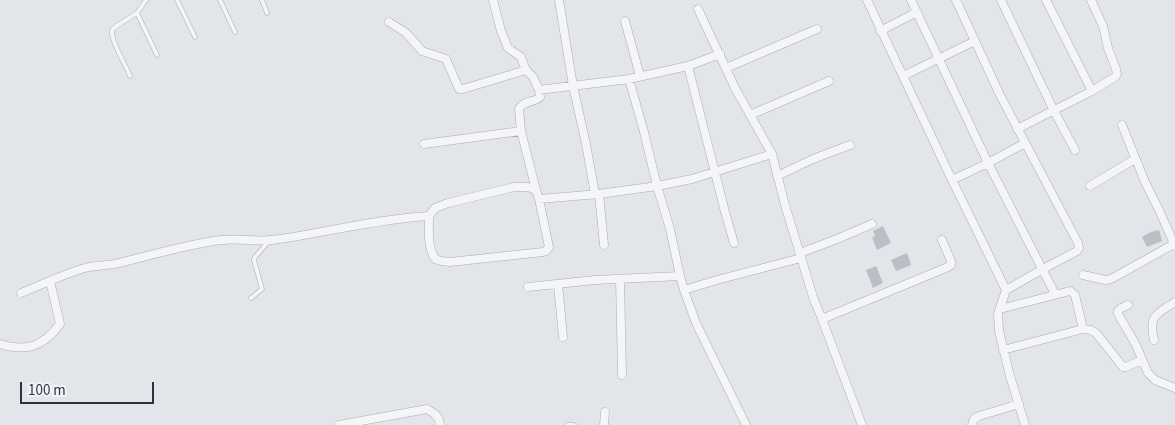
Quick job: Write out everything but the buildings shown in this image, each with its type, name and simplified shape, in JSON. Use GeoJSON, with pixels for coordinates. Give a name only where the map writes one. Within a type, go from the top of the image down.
{"type":"FeatureCollection","features":[{"type":"Feature","properties":{"kind":"street"},"geometry":{"type":"LineString","coordinates":[[493,0],[501,31],[508,48],[521,57],[526,70],[533,77],[540,90],[539,99],[524,103],[519,109],[521,130],[539,199],[549,247],[543,252],[450,262],[435,259],[431,252],[429,240],[430,216],[436,208],[448,203],[514,187],[528,187],[536,190]]}},
{"type":"Feature","properties":{"kind":"street"},"geometry":{"type":"LineString","coordinates":[[559,0],[572,86],[597,194],[604,245]]}},
{"type":"Feature","properties":{"kind":"street"},"geometry":{"type":"LineString","coordinates":[[867,0],[1006,290]]}},
{"type":"Feature","properties":{"kind":"street"},"geometry":{"type":"LineString","coordinates":[[911,0],[988,163],[1055,294]]}},
{"type":"Feature","properties":{"kind":"street"},"geometry":{"type":"LineString","coordinates":[[956,0],[1017,129],[1079,248],[1060,261],[1006,290],[998,314],[1003,350],[1025,425]]}},
{"type":"Feature","properties":{"kind":"street"},"geometry":{"type":"LineString","coordinates":[[1001,0],[1054,111],[1075,150]]}},
{"type":"Feature","properties":{"kind":"street"},"geometry":{"type":"LineString","coordinates":[[1046,0],[1092,92]]}},
{"type":"Feature","properties":{"kind":"street"},"geometry":{"type":"LineString","coordinates":[[1017,129],[1092,92],[1117,74],[1103,26],[1091,0]]}},
{"type":"Feature","properties":{"kind":"street"},"geometry":{"type":"LineString","coordinates":[[698,9],[726,68],[772,154],[785,205],[814,300],[862,425]]}},
{"type":"Feature","properties":{"kind":"street"},"geometry":{"type":"LineString","coordinates":[[880,30],[917,12]]}},
{"type":"Feature","properties":{"kind":"street"},"geometry":{"type":"LineString","coordinates":[[625,21],[640,76]]}},
{"type":"Feature","properties":{"kind":"street"},"geometry":{"type":"LineString","coordinates":[[389,22],[406,33],[422,51],[446,59],[459,88],[463,89],[526,70]]}},
{"type":"Feature","properties":{"kind":"street"},"geometry":{"type":"LineString","coordinates":[[726,68],[817,29]]}},
{"type":"Feature","properties":{"kind":"street"},"geometry":{"type":"LineString","coordinates":[[903,76],[975,41]]}},
{"type":"Feature","properties":{"kind":"street"},"geometry":{"type":"LineString","coordinates":[[540,90],[630,79],[688,66],[720,54]]}},
{"type":"Feature","properties":{"kind":"street"},"geometry":{"type":"LineString","coordinates":[[688,66],[734,243]]}},
{"type":"Feature","properties":{"kind":"street"},"geometry":{"type":"LineString","coordinates":[[630,79],[684,290],[696,323],[746,425]]}},
{"type":"Feature","properties":{"kind":"street"},"geometry":{"type":"LineString","coordinates":[[750,115],[829,81]]}},
{"type":"Feature","properties":{"kind":"street"},"geometry":{"type":"LineString","coordinates":[[1083,276],[1105,280],[1112,279],[1174,245],[1135,159],[1122,125]]}},
{"type":"Feature","properties":{"kind":"street"},"geometry":{"type":"LineString","coordinates":[[424,144],[521,130]]}},
{"type":"Feature","properties":{"kind":"street"},"geometry":{"type":"LineString","coordinates":[[952,180],[1025,143]]}},
{"type":"Feature","properties":{"kind":"street"},"geometry":{"type":"LineString","coordinates":[[777,176],[850,144]]}},
{"type":"Feature","properties":{"kind":"street"},"geometry":{"type":"LineString","coordinates":[[539,199],[657,186],[692,179],[772,154]]}},
{"type":"Feature","properties":{"kind":"street"},"geometry":{"type":"LineString","coordinates":[[1090,186],[1135,159]]}},
{"type":"Feature","properties":{"kind":"street"},"geometry":{"type":"LineString","coordinates":[[21,293],[84,268],[117,264],[171,249],[223,240],[270,240],[408,217],[430,216]]}},
{"type":"Feature","properties":{"kind":"street"},"geometry":{"type":"LineString","coordinates":[[684,290],[800,256],[872,224]]}},
{"type":"Feature","properties":{"kind":"street"},"geometry":{"type":"LineString","coordinates":[[822,319],[948,267],[951,264],[951,260],[942,240]]}},
{"type":"Feature","properties":{"kind":"street"},"geometry":{"type":"LineString","coordinates":[[528,287],[596,280],[680,276]]}},
{"type":"Feature","properties":{"kind":"street"},"geometry":{"type":"LineString","coordinates":[[620,279],[622,375]]}},
{"type":"Feature","properties":{"kind":"street"},"geometry":{"type":"LineString","coordinates":[[0,344],[18,348],[34,347],[53,333],[60,324],[50,281]]}},
{"type":"Feature","properties":{"kind":"street"},"geometry":{"type":"LineString","coordinates":[[558,284],[563,336]]}},
{"type":"Feature","properties":{"kind":"street"},"geometry":{"type":"LineString","coordinates":[[1000,309],[1070,291],[1075,295],[1083,329]]}},
{"type":"Feature","properties":{"kind":"street"},"geometry":{"type":"LineString","coordinates":[[1154,340],[1153,319],[1155,315],[1175,302]]}},
{"type":"Feature","properties":{"kind":"street"},"geometry":{"type":"LineString","coordinates":[[1128,305],[1121,308],[1118,314],[1136,345],[1151,377],[1175,388]]}},
{"type":"Feature","properties":{"kind":"street"},"geometry":{"type":"LineString","coordinates":[[1003,350],[1083,329],[1096,333],[1123,367],[1142,360]]}},
{"type":"Feature","properties":{"kind":"street"},"geometry":{"type":"LineString","coordinates":[[972,425],[974,419],[979,416],[1019,404]]}},
{"type":"Feature","properties":{"kind":"street"},"geometry":{"type":"LineString","coordinates":[[338,425],[427,410],[436,415],[440,425]]}},
{"type":"Feature","properties":{"kind":"street"},"geometry":{"type":"LineString","coordinates":[[604,412],[604,425]]}},
{"type":"Feature","properties":{"kind":"lane"},"geometry":{"type":"LineString","coordinates":[[130,76],[114,41],[112,30],[137,13],[146,0]]}},
{"type":"Feature","properties":{"kind":"lane"},"geometry":{"type":"LineString","coordinates":[[177,0],[195,36]]}},
{"type":"Feature","properties":{"kind":"lane"},"geometry":{"type":"LineString","coordinates":[[220,0],[236,32]]}},
{"type":"Feature","properties":{"kind":"lane"},"geometry":{"type":"LineString","coordinates":[[262,0],[267,13]]}},
{"type":"Feature","properties":{"kind":"lane"},"geometry":{"type":"LineString","coordinates":[[137,13],[157,55]]}},
{"type":"Feature","properties":{"kind":"lane"},"geometry":{"type":"LineString","coordinates":[[251,298],[262,289],[254,260],[270,240]]}},
{"type":"Feature","properties":{"kind":"lane"},"geometry":{"type":"LineString","coordinates":[[567,425],[574,425]]}}]}
